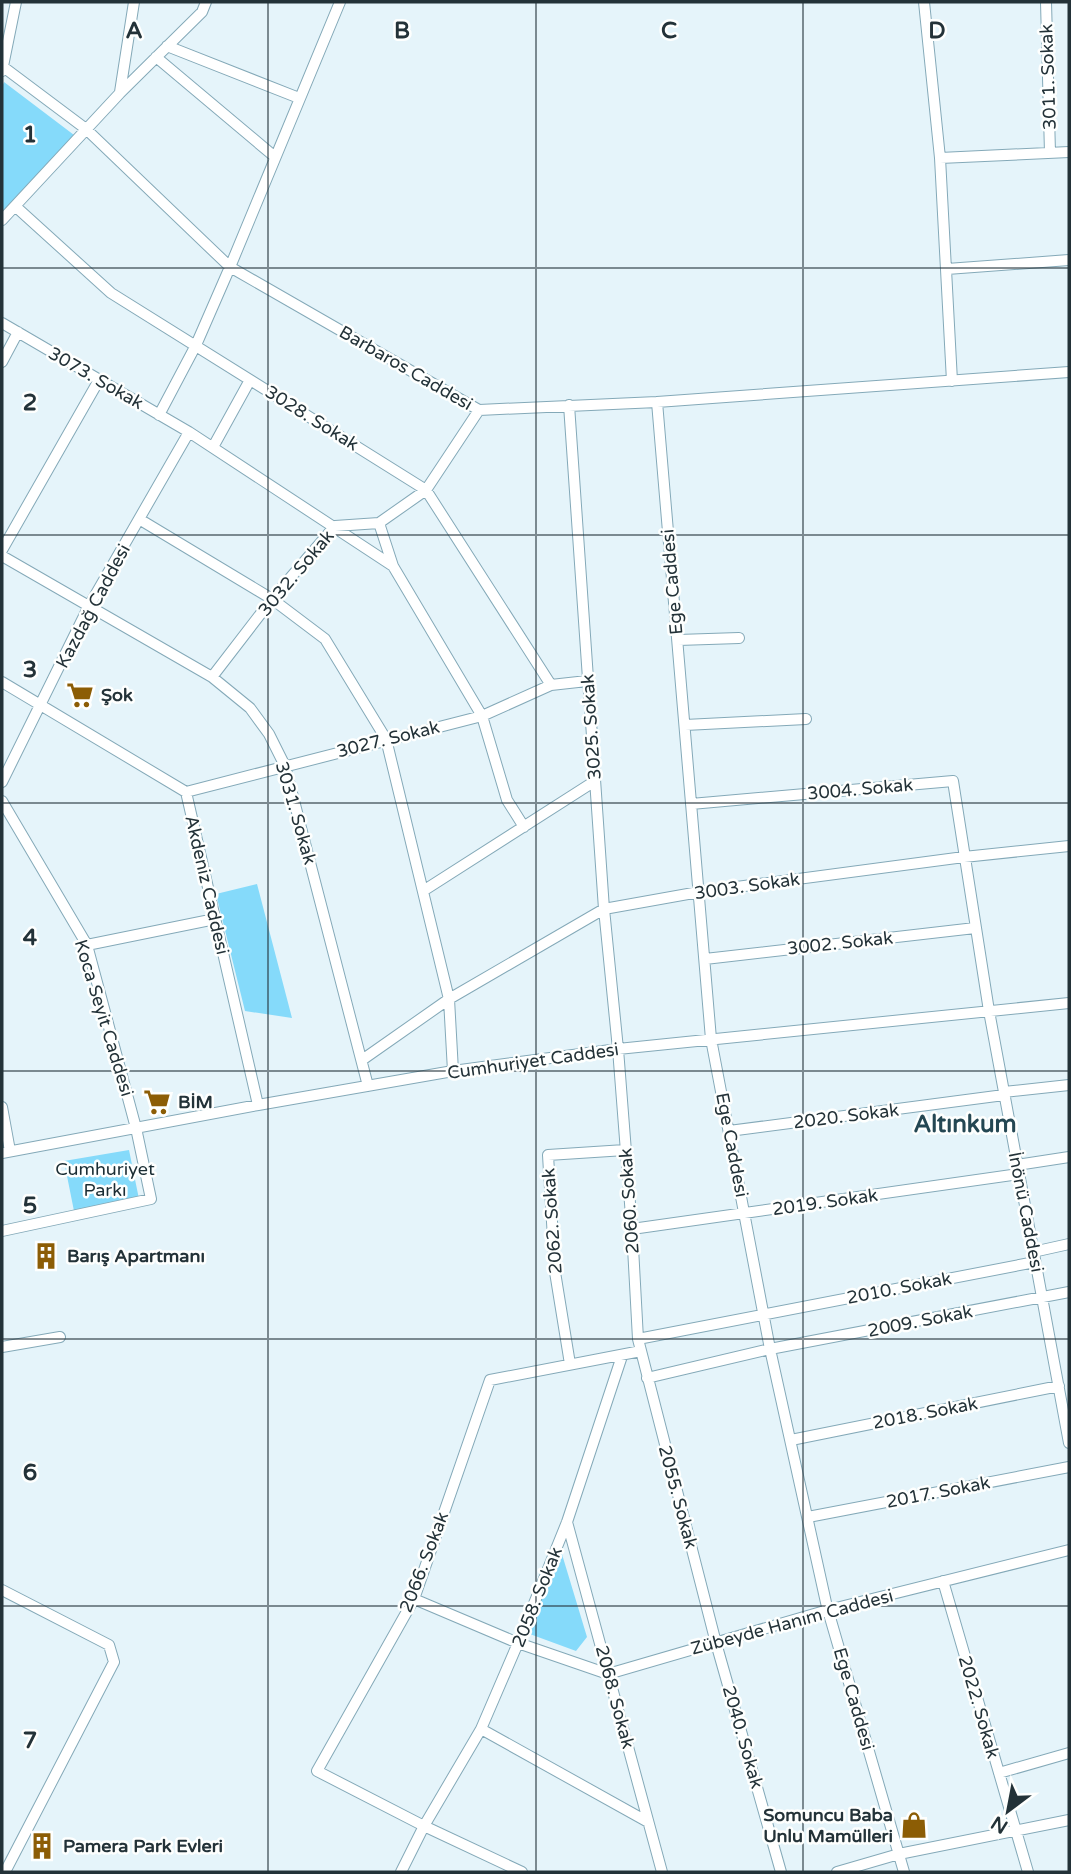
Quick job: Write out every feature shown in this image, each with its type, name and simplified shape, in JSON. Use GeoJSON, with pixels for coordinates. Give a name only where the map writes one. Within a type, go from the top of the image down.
{"type":"FeatureCollection","features":[{"type":"Feature","properties":{"kind":"street"},"geometry":{"type":"LineString","coordinates":[[2,68],[16,2]]}},
{"type":"Feature","properties":{"kind":"street"},"geometry":{"type":"LineString","coordinates":[[120,93],[134,2]]}},
{"type":"Feature","properties":{"kind":"street"},"geometry":{"type":"LineString","coordinates":[[2,220],[120,93],[202,12],[206,2]]}},
{"type":"Feature","properties":{"kind":"street"},"geometry":{"type":"LineString","coordinates":[[159,415],[196,345],[340,2]]}},
{"type":"Feature","properties":{"kind":"street"},"geometry":{"type":"LineString","coordinates":[[924,2],[940,158],[952,381]]}},
{"type":"Feature","properties":{"kind":"street","name":"3011. Sokak"},"geometry":{"type":"LineString","coordinates":[[1046,2],[1050,153]]}},
{"type":"Feature","properties":{"kind":"street"},"geometry":{"type":"LineString","coordinates":[[167,46],[299,99]]}},
{"type":"Feature","properties":{"kind":"street"},"geometry":{"type":"LineString","coordinates":[[156,57],[275,157]]}},
{"type":"Feature","properties":{"kind":"street","name":"Barbaros Caddesi"},"geometry":{"type":"LineString","coordinates":[[2,68],[86,130],[230,267],[479,410],[657,402],[1069,372]]}},
{"type":"Feature","properties":{"kind":"street"},"geometry":{"type":"LineString","coordinates":[[940,158],[1069,152]]}},
{"type":"Feature","properties":{"kind":"street","name":"3028. Sokak"},"geometry":{"type":"LineString","coordinates":[[15,206],[111,293],[426,490],[551,685]]}},
{"type":"Feature","properties":{"kind":"street"},"geometry":{"type":"LineString","coordinates":[[947,269],[1069,260]]}},
{"type":"Feature","properties":{"kind":"street","name":"3073. Sokak"},"geometry":{"type":"LineString","coordinates":[[2,323],[189,432],[393,566]]}},
{"type":"Feature","properties":{"kind":"street"},"geometry":{"type":"LineString","coordinates":[[2,362],[18,332]]}},
{"type":"Feature","properties":{"kind":"street"},"geometry":{"type":"LineString","coordinates":[[2,550],[99,380]]}},
{"type":"Feature","properties":{"kind":"street"},"geometry":{"type":"LineString","coordinates":[[213,447],[250,380]]}},
{"type":"Feature","properties":{"kind":"street","name":"Ege Caddesi"},"geometry":{"type":"LineString","coordinates":[[657,402],[711,1039],[770,1349],[828,1610],[904,1872]]}},
{"type":"Feature","properties":{"kind":"street","name":"3025. Sokak"},"geometry":{"type":"LineString","coordinates":[[569,405],[604,909],[618,1049]]}},
{"type":"Feature","properties":{"kind":"street"},"geometry":{"type":"LineString","coordinates":[[479,410],[426,490],[379,523],[393,566],[482,716],[507,800],[524,827]]}},
{"type":"Feature","properties":{"kind":"street","name":"Kazdağ Caddesi"},"geometry":{"type":"LineString","coordinates":[[2,782],[89,606],[189,432]]}},
{"type":"Feature","properties":{"kind":"street"},"geometry":{"type":"LineString","coordinates":[[139,519],[272,599],[325,639],[386,739],[449,999],[453,1071]]}},
{"type":"Feature","properties":{"kind":"street","name":"3032. Sokak"},"geometry":{"type":"LineString","coordinates":[[212,677],[272,599],[335,526],[379,523]]}},
{"type":"Feature","properties":{"kind":"street","name":"3031. Sokak"},"geometry":{"type":"LineString","coordinates":[[2,556],[212,677],[250,708],[270,734],[285,766],[368,1086]]}},
{"type":"Feature","properties":{"kind":"street"},"geometry":{"type":"LineString","coordinates":[[678,640],[739,638]]}},
{"type":"Feature","properties":{"kind":"street","name":"3027. Sokak"},"geometry":{"type":"LineString","coordinates":[[186,792],[482,716],[551,685],[587,681]]}},
{"type":"Feature","properties":{"kind":"street","name":"Akdeniz Caddesi"},"geometry":{"type":"LineString","coordinates":[[2,682],[186,792],[258,1105]]}},
{"type":"Feature","properties":{"kind":"street"},"geometry":{"type":"LineString","coordinates":[[685,725],[806,719]]}},
{"type":"Feature","properties":{"kind":"street"},"geometry":{"type":"LineString","coordinates":[[423,891],[595,781]]}},
{"type":"Feature","properties":{"kind":"street","name":"3004. Sokak"},"geometry":{"type":"LineString","coordinates":[[691,804],[953,781],[964,857]]}},
{"type":"Feature","properties":{"kind":"street","name":"Koca Seyit Caddesi"},"geometry":{"type":"LineString","coordinates":[[2,801],[86,945],[136,1128],[151,1199],[2,1231]]}},
{"type":"Feature","properties":{"kind":"street","name":"3003. Sokak"},"geometry":{"type":"LineString","coordinates":[[362,1060],[449,999],[604,909],[699,892],[1069,846]]}},
{"type":"Feature","properties":{"kind":"street","name":"İnönü Caddesi"},"geometry":{"type":"LineString","coordinates":[[964,857],[989,1011],[1069,1443]]}},
{"type":"Feature","properties":{"kind":"street"},"geometry":{"type":"LineString","coordinates":[[86,945],[215,919]]}},
{"type":"Feature","properties":{"kind":"street","name":"3002. Sokak"},"geometry":{"type":"LineString","coordinates":[[705,959],[975,928]]}},
{"type":"Feature","properties":{"kind":"street","name":"Cumhuriyet Caddesi"},"geometry":{"type":"LineString","coordinates":[[6,1152],[453,1071],[618,1049],[1069,1003]]}},
{"type":"Feature","properties":{"kind":"street","name":"2060. Sokak"},"geometry":{"type":"LineString","coordinates":[[618,1049],[641,1352]]}},
{"type":"Feature","properties":{"kind":"street","name":"2020. Sokak"},"geometry":{"type":"LineString","coordinates":[[729,1131],[1069,1085]]}},
{"type":"Feature","properties":{"kind":"street"},"geometry":{"type":"LineString","coordinates":[[2,1107],[6,1152]]}},
{"type":"Feature","properties":{"kind":"street","name":"2062. Sokak"},"geometry":{"type":"LineString","coordinates":[[570,1364],[555,1272],[548,1155],[625,1150]]}},
{"type":"Feature","properties":{"kind":"street","name":"2019. Sokak"},"geometry":{"type":"LineString","coordinates":[[632,1229],[1018,1169],[1069,1157]]}},
{"type":"Feature","properties":{"kind":"street","name":"2010. Sokak"},"geometry":{"type":"LineString","coordinates":[[638,1339],[1034,1257],[1069,1244]]}},
{"type":"Feature","properties":{"kind":"street","name":"2009. Sokak"},"geometry":{"type":"LineString","coordinates":[[647,1377],[770,1349],[1069,1292]]}},
{"type":"Feature","properties":{"kind":"street"},"geometry":{"type":"LineString","coordinates":[[2,1347],[60,1337]]}},
{"type":"Feature","properties":{"kind":"street"},"geometry":{"type":"LineString","coordinates":[[570,1364],[641,1352]]}},
{"type":"Feature","properties":{"kind":"street","name":"2055. Sokak"},"geometry":{"type":"LineString","coordinates":[[641,1352],[716,1643]]}},
{"type":"Feature","properties":{"kind":"street","name":"2058. Sokak"},"geometry":{"type":"LineString","coordinates":[[401,1872],[481,1729],[518,1643],[567,1522],[622,1356]]}},
{"type":"Feature","properties":{"kind":"street","name":"2066. Sokak"},"geometry":{"type":"LineString","coordinates":[[425,1826],[317,1770],[414,1599],[490,1380],[570,1364]]}},
{"type":"Feature","properties":{"kind":"street","name":"2018. Sokak"},"geometry":{"type":"LineString","coordinates":[[791,1440],[1059,1386]]}},
{"type":"Feature","properties":{"kind":"street","name":"2017. Sokak"},"geometry":{"type":"LineString","coordinates":[[807,1517],[1069,1467]]}},
{"type":"Feature","properties":{"kind":"street","name":"2068. Sokak"},"geometry":{"type":"LineString","coordinates":[[567,1522],[662,1872]]}},
{"type":"Feature","properties":{"kind":"street","name":"Zübeyde Hanım Caddesi"},"geometry":{"type":"LineString","coordinates":[[608,1674],[828,1610],[1069,1550]]}},
{"type":"Feature","properties":{"kind":"street","name":"2022. Sokak"},"geometry":{"type":"LineString","coordinates":[[943,1581],[1028,1872]]}},
{"type":"Feature","properties":{"kind":"street"},"geometry":{"type":"LineString","coordinates":[[2,1590],[109,1645],[114,1662],[5,1872]]}},
{"type":"Feature","properties":{"kind":"street"},"geometry":{"type":"LineString","coordinates":[[414,1599],[518,1643],[608,1674]]}},
{"type":"Feature","properties":{"kind":"street","name":"2040. Sokak"},"geometry":{"type":"LineString","coordinates":[[716,1643],[782,1872]]}},
{"type":"Feature","properties":{"kind":"street"},"geometry":{"type":"LineString","coordinates":[[481,1729],[649,1822]]}},
{"type":"Feature","properties":{"kind":"street"},"geometry":{"type":"LineString","coordinates":[[999,1773],[1069,1753]]}},
{"type":"Feature","properties":{"kind":"street"},"geometry":{"type":"LineString","coordinates":[[837,1872],[899,1854],[1069,1820]]}},
{"type":"Feature","properties":{"kind":"street"},"geometry":{"type":"LineString","coordinates":[[425,1826],[522,1872]]}},
{"type":"Feature","properties":{"kind":"green space"},"geometry":{"type":"Polygon","coordinates":[[[4,82],[74,135],[2,216],[2,87],[4,82]]]}},
{"type":"Feature","properties":{"kind":"green space"},"geometry":{"type":"Polygon","coordinates":[[[257,884],[292,1018],[245,1011],[216,894],[257,884]]]}},
{"type":"Feature","properties":{"kind":"green space","name":"Cumhuriyet Parkı"},"geometry":{"type":"Polygon","coordinates":[[[129,1150],[139,1199],[74,1211],[64,1161],[129,1150]]]}},
{"type":"Feature","properties":{"kind":"green space"},"geometry":{"type":"Polygon","coordinates":[[[561,1551],[587,1637],[576,1651],[527,1633],[561,1551]]]}},
{"type":"Feature","properties":{"kind":"place","name":"Şok"},"geometry":{"type":"Point","coordinates":[80,695]}},
{"type":"Feature","properties":{"kind":"place","name":"BİM"},"geometry":{"type":"Point","coordinates":[157,1102]}},
{"type":"Feature","properties":{"kind":"place","name":"Barış Apartmanı"},"geometry":{"type":"Point","coordinates":[46,1256]}},
{"type":"Feature","properties":{"kind":"place","name":"Somuncu Baba Unlu Mamülleri"},"geometry":{"type":"Point","coordinates":[914,1825]}},
{"type":"Feature","properties":{"kind":"place","name":"Pamera Park Evleri"},"geometry":{"type":"Point","coordinates":[42,1846]}},
{"type":"Feature","properties":{"kind":"district","name":"Altınkum"},"geometry":{"type":"Point","coordinates":[965,1124]}}]}
